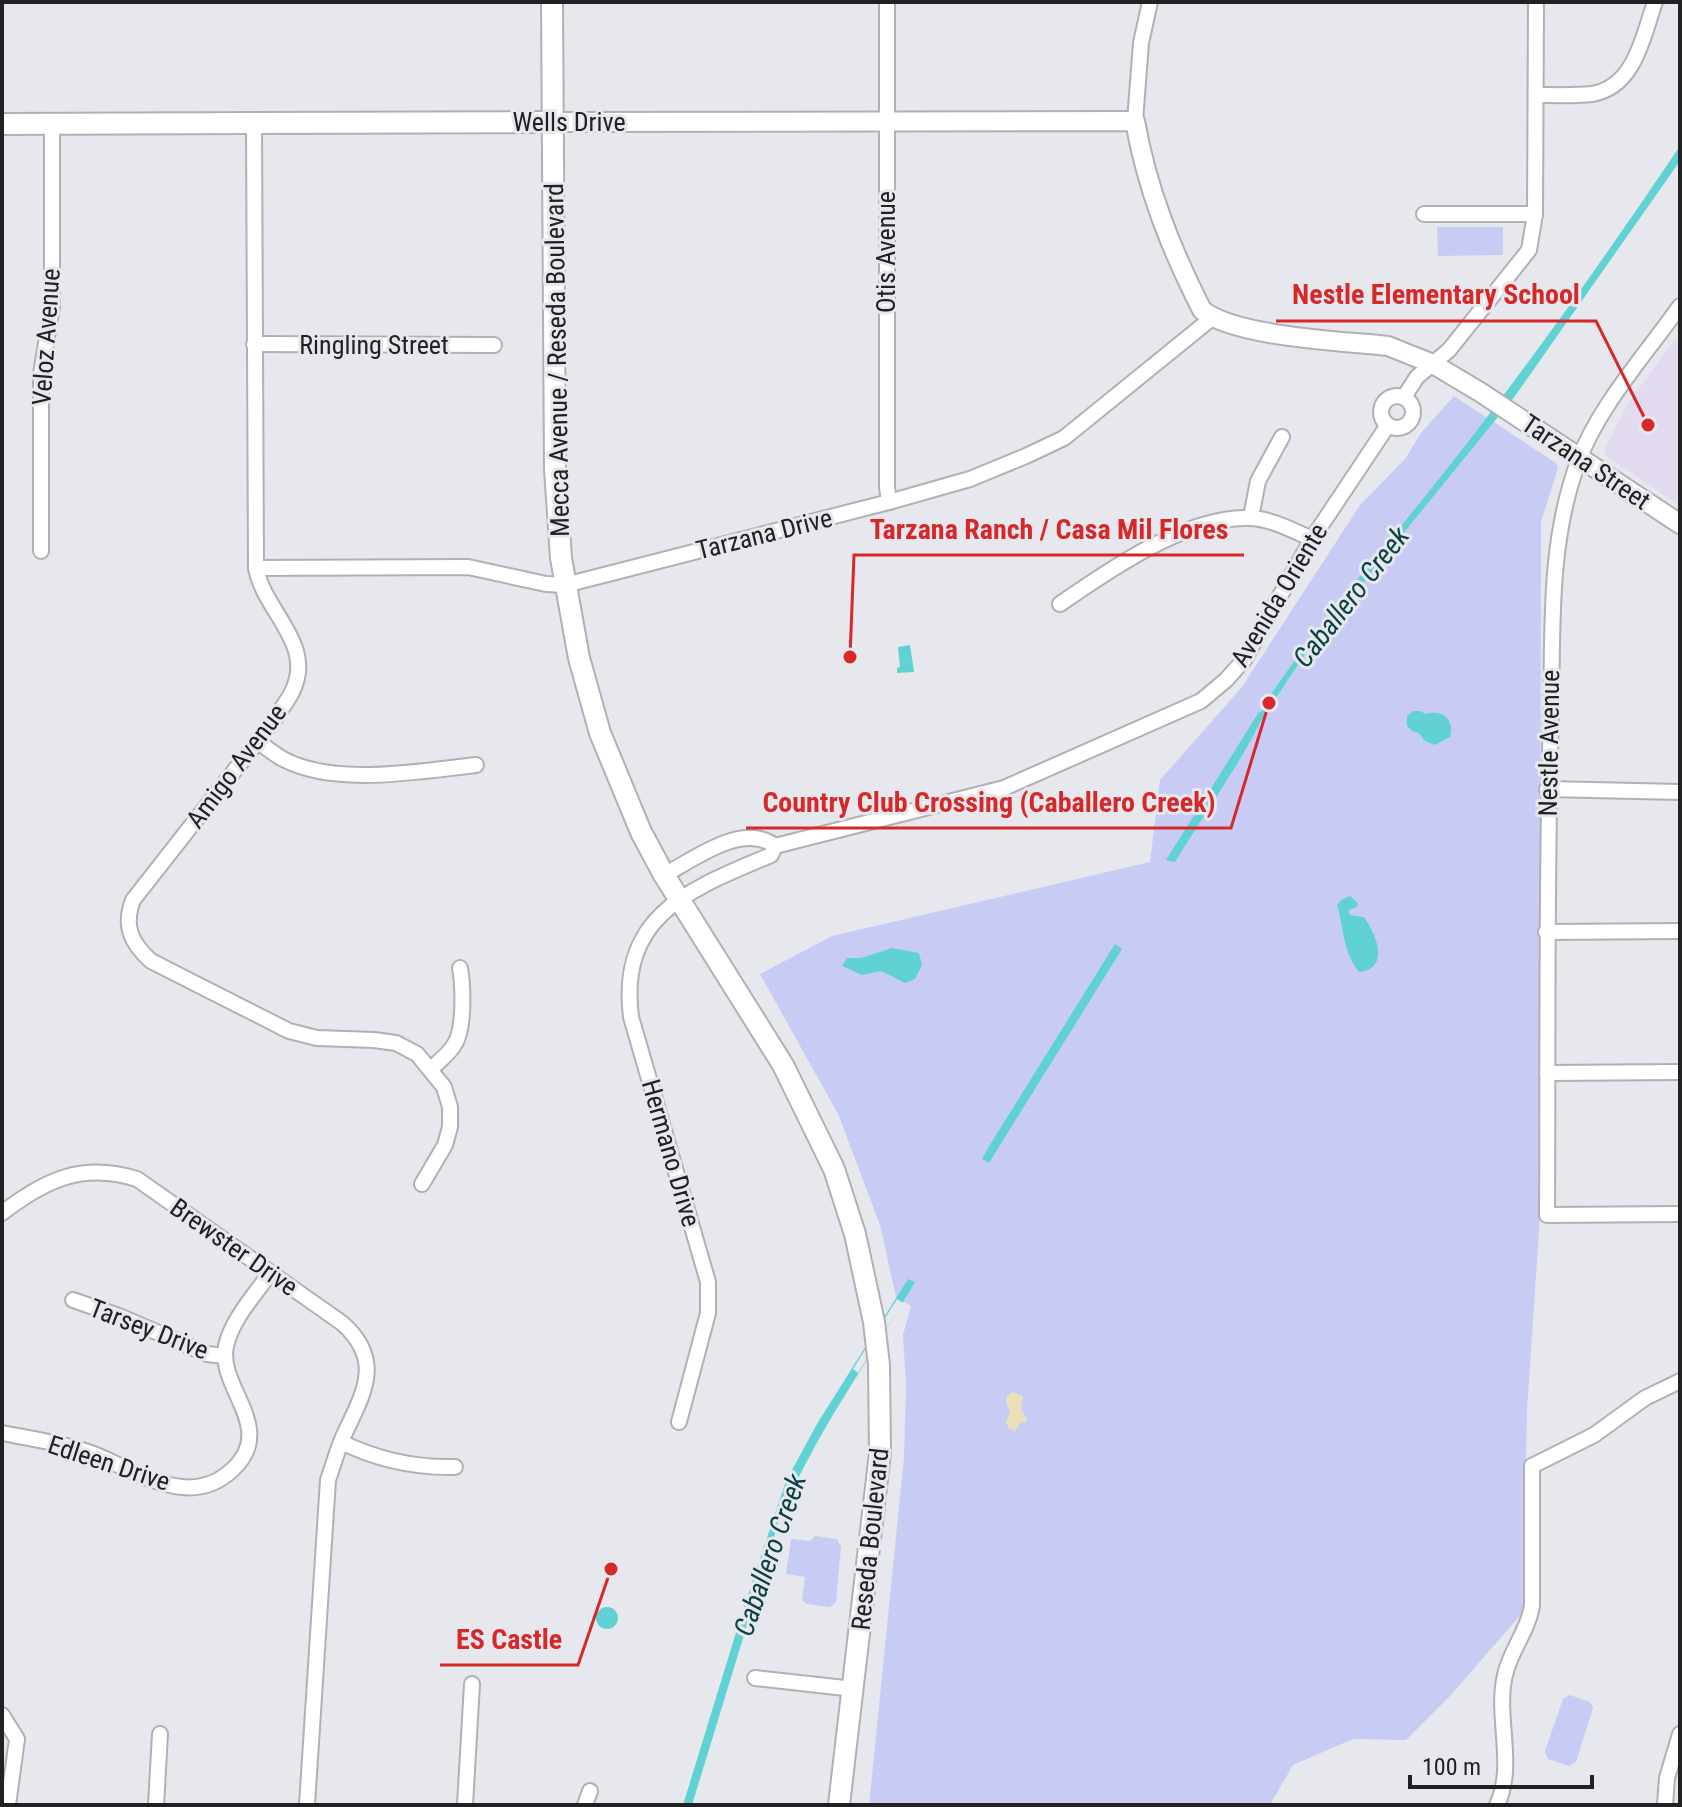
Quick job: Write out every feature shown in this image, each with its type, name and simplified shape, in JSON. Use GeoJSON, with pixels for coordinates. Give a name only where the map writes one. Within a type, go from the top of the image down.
{"type":"FeatureCollection","features":[{"type":"Feature","properties":{"kind":"main road","name":"Mecca Avenue / Reseda Boulevard"},"geometry":{"type":"LineString","coordinates":[[552,2],[555,469],[565,585],[579,658],[600,733],[624,795],[664,875],[783,1065],[807,1111],[845,1199],[865,1273]]}},
{"type":"Feature","properties":{"kind":"main road","name":"Wells Drive"},"geometry":{"type":"LineString","coordinates":[[2,124],[553,122]]}},
{"type":"Feature","properties":{"kind":"main road","name":"Reseda Boulevard"},"geometry":{"type":"LineString","coordinates":[[839,1805],[880,1453],[877,1339],[865,1273]]}},
{"type":"Feature","properties":{"kind":"street","name":"Otis Avenue"},"geometry":{"type":"LineString","coordinates":[[887,2],[889,502]]}},
{"type":"Feature","properties":{"kind":"street"},"geometry":{"type":"LineString","coordinates":[[1150,2],[1141,43],[1135,121],[1150,190],[1164,230],[1202,310],[1212,318],[1251,330],[1388,346],[1433,364]]}},
{"type":"Feature","properties":{"kind":"street","name":"Avenida Oriente"},"geometry":{"type":"LineString","coordinates":[[1404,397],[1417,377],[1449,350],[1524,259],[1534,232],[1536,2]]}},
{"type":"Feature","properties":{"kind":"street"},"geometry":{"type":"LineString","coordinates":[[1536,95],[1592,94],[1620,81],[1636,57],[1655,2]]}},
{"type":"Feature","properties":{"kind":"street","name":"Wells Drive"},"geometry":{"type":"LineString","coordinates":[[553,122],[1135,121]]}},
{"type":"Feature","properties":{"kind":"street","name":"Amigo Avenue"},"geometry":{"type":"LineString","coordinates":[[254,123],[256,568],[263,592],[297,647],[298,668],[294,690],[133,900],[127,922],[138,950],[151,961],[289,1031],[317,1038],[396,1043],[417,1054],[444,1087],[450,1107],[450,1127],[445,1145],[422,1184]]}},
{"type":"Feature","properties":{"kind":"street","name":"Veloz Avenue"},"geometry":{"type":"LineString","coordinates":[[41,551],[41,374],[52,307],[52,124]]}},
{"type":"Feature","properties":{"kind":"street"},"geometry":{"type":"LineString","coordinates":[[1424,214],[1535,214]]}},
{"type":"Feature","properties":{"kind":"street","name":"Nestle Avenue"},"geometry":{"type":"LineString","coordinates":[[1680,306],[1605,410],[1579,458],[1561,519],[1553,576],[1546,932],[1547,1215],[1680,1214]]}},
{"type":"Feature","properties":{"kind":"street","name":"Tarzana Drive"},"geometry":{"type":"LineString","coordinates":[[256,568],[468,567],[546,584],[565,585],[889,502],[970,479],[1064,438],[1212,318]]}},
{"type":"Feature","properties":{"kind":"street","name":"Ringling Street"},"geometry":{"type":"LineString","coordinates":[[254,344],[494,345]]}},
{"type":"Feature","properties":{"kind":"street","name":"Tarzana Street"},"geometry":{"type":"LineString","coordinates":[[1433,364],[1680,524]]}},
{"type":"Feature","properties":{"kind":"street","name":"Avenida Oriente"},"geometry":{"type":"LineString","coordinates":[[1395,396],[1404,397],[1414,410],[1412,420],[1398,428],[1388,425],[1382,418],[1383,404],[1395,396]]}},
{"type":"Feature","properties":{"kind":"street","name":"Avenida Oriente"},"geometry":{"type":"LineString","coordinates":[[664,875],[740,838],[769,842],[775,846],[1004,788],[1201,701],[1244,660],[1312,539],[1388,425]]}},
{"type":"Feature","properties":{"kind":"street"},"geometry":{"type":"LineString","coordinates":[[1251,517],[1258,481],[1282,437]]}},
{"type":"Feature","properties":{"kind":"street"},"geometry":{"type":"LineString","coordinates":[[1060,604],[1110,569],[1195,527],[1221,519],[1251,517],[1312,539]]}},
{"type":"Feature","properties":{"kind":"street"},"geometry":{"type":"LineString","coordinates":[[257,741],[284,759],[309,769],[333,773],[385,774],[476,765]]}},
{"type":"Feature","properties":{"kind":"street"},"geometry":{"type":"LineString","coordinates":[[1547,789],[1680,792]]}},
{"type":"Feature","properties":{"kind":"street","name":"Avenida Oriente"},"geometry":{"type":"LineString","coordinates":[[680,900],[725,875],[771,855],[775,846]]}},
{"type":"Feature","properties":{"kind":"street","name":"Hermano Drive"},"geometry":{"type":"LineString","coordinates":[[679,1422],[708,1313],[708,1282],[631,1017],[628,991],[630,970],[638,944],[659,915],[680,900]]}},
{"type":"Feature","properties":{"kind":"street"},"geometry":{"type":"LineString","coordinates":[[1546,932],[1680,931]]}},
{"type":"Feature","properties":{"kind":"street"},"geometry":{"type":"LineString","coordinates":[[431,1069],[454,1046],[459,1035],[460,968]]}},
{"type":"Feature","properties":{"kind":"street"},"geometry":{"type":"LineString","coordinates":[[1547,1073],[1680,1072]]}},
{"type":"Feature","properties":{"kind":"street","name":"Brewster Drive"},"geometry":{"type":"LineString","coordinates":[[2,1213],[29,1192],[62,1177],[99,1171],[137,1179],[342,1323],[355,1335],[365,1353],[366,1388],[341,1442],[328,1480],[323,1520],[307,1805]]}},
{"type":"Feature","properties":{"kind":"street"},"geometry":{"type":"LineString","coordinates":[[225,1356],[233,1327],[270,1273]]}},
{"type":"Feature","properties":{"kind":"street","name":"Tarsey Drive"},"geometry":{"type":"LineString","coordinates":[[73,1300],[207,1354],[225,1356]]}},
{"type":"Feature","properties":{"kind":"street","name":"Edleen Drive"},"geometry":{"type":"LineString","coordinates":[[2,1433],[90,1453],[161,1483],[182,1487],[206,1486],[224,1477],[239,1464],[247,1448],[249,1429],[245,1411],[225,1356]]}},
{"type":"Feature","properties":{"kind":"street"},"geometry":{"type":"LineString","coordinates":[[1497,1805],[1504,1784],[1505,1673],[1527,1626],[1532,1606],[1531,1470],[1536,1462],[1594,1435],[1645,1398],[1680,1381]]}},
{"type":"Feature","properties":{"kind":"street"},"geometry":{"type":"LineString","coordinates":[[341,1442],[409,1465],[455,1467]]}},
{"type":"Feature","properties":{"kind":"street"},"geometry":{"type":"LineString","coordinates":[[755,1678],[854,1689]]}},
{"type":"Feature","properties":{"kind":"street"},"geometry":{"type":"LineString","coordinates":[[465,1805],[472,1684]]}},
{"type":"Feature","properties":{"kind":"street"},"geometry":{"type":"LineString","coordinates":[[2,1715],[17,1739],[8,1805]]}},
{"type":"Feature","properties":{"kind":"street"},"geometry":{"type":"LineString","coordinates":[[156,1805],[160,1734]]}},
{"type":"Feature","properties":{"kind":"street"},"geometry":{"type":"LineString","coordinates":[[1665,1805],[1667,1778],[1680,1734]]}},
{"type":"Feature","properties":{"kind":"shaded area"},"geometry":{"type":"Polygon","coordinates":[[[1437,227],[1503,227],[1503,255],[1438,256],[1437,227]]]}},
{"type":"Feature","properties":{"kind":"shaded area"},"geometry":{"type":"Polygon","coordinates":[[[1680,333],[1680,506],[1605,455],[1604,451],[1629,402],[1680,333]]]}},
{"type":"Feature","properties":{"kind":"shaded area"},"geometry":{"type":"Polygon","coordinates":[[[1454,396],[1556,463],[1558,468],[1541,522],[1540,1216],[1527,1411],[1523,1612],[1451,1695],[1406,1740],[1353,1739],[1293,1765],[1270,1805],[869,1805],[904,1457],[906,1384],[903,1335],[911,1306],[896,1297],[880,1225],[838,1114],[760,974],[832,936],[1150,862],[1160,780],[1242,687],[1360,505],[1405,459],[1421,433],[1454,396]]]}},
{"type":"Feature","properties":{"kind":"shaded area"},"geometry":{"type":"Polygon","coordinates":[[[815,1536],[837,1539],[841,1547],[836,1602],[830,1607],[807,1604],[802,1600],[805,1577],[786,1574],[791,1539],[810,1541],[815,1536]]]}},
{"type":"Feature","properties":{"kind":"shaded area"},"geometry":{"type":"Polygon","coordinates":[[[1570,1695],[1590,1702],[1593,1708],[1576,1762],[1569,1766],[1548,1759],[1545,1751],[1563,1699],[1570,1695]]]}},
{"type":"Feature","properties":{"kind":"sand"},"geometry":{"type":"Polygon","coordinates":[[[1013,1392],[1023,1396],[1021,1409],[1027,1419],[1015,1431],[1009,1429],[1006,1422],[1010,1412],[1007,1396],[1013,1392]]]}},
{"type":"Feature","properties":{"kind":"water"},"geometry":{"type":"Polygon","coordinates":[[[1680,146],[1680,161],[1515,396],[1305,654],[1276,698],[1271,694],[1296,658],[1512,384],[1680,146]]]}},
{"type":"Feature","properties":{"kind":"water"},"geometry":{"type":"Polygon","coordinates":[[[910,645],[914,672],[897,673],[900,667],[898,647],[910,645]]]}},
{"type":"Feature","properties":{"kind":"water"},"geometry":{"type":"Polygon","coordinates":[[[1413,711],[1438,713],[1446,717],[1451,726],[1450,737],[1435,745],[1425,741],[1407,726],[1407,716],[1413,711]]]}},
{"type":"Feature","properties":{"kind":"water"},"geometry":{"type":"Polygon","coordinates":[[[1259,712],[1264,715],[1221,790],[1175,862],[1166,860],[1259,712]]]}},
{"type":"Feature","properties":{"kind":"water"},"geometry":{"type":"Polygon","coordinates":[[[1350,896],[1358,903],[1357,907],[1349,910],[1349,915],[1364,917],[1373,932],[1378,950],[1375,965],[1359,972],[1347,948],[1337,905],[1350,896]]]}},
{"type":"Feature","properties":{"kind":"water"},"geometry":{"type":"Polygon","coordinates":[[[1115,944],[1122,949],[989,1163],[982,1159],[991,1143],[1115,944]]]}},
{"type":"Feature","properties":{"kind":"water"},"geometry":{"type":"Polygon","coordinates":[[[892,948],[919,953],[922,965],[915,979],[905,983],[881,971],[862,975],[842,966],[847,958],[861,958],[892,948]]]}},
{"type":"Feature","properties":{"kind":"water"},"geometry":{"type":"Polygon","coordinates":[[[908,1279],[915,1282],[807,1461],[778,1524],[692,1805],[683,1805],[786,1481],[817,1424],[908,1279]]]}},
{"type":"Feature","properties":{"kind":"water"},"geometry":{"type":"Polygon","coordinates":[[[603,1607],[611,1607],[618,1618],[611,1629],[603,1629],[596,1622],[596,1614],[603,1607]]]}},
{"type":"Feature","properties":{"kind":"pier"},"geometry":{"type":"Polygon","coordinates":[[[897,1299],[903,1303],[858,1373],[853,1369],[897,1299]]]}},
{"type":"Feature","properties":{"kind":"waterway","name":"Caballero Creek"},"geometry":{"type":"LineString","coordinates":[[1259,718],[1276,692]]}},
{"type":"Feature","properties":{"kind":"place","name":"Nestle Elementary School"},"geometry":{"type":"Point","coordinates":[1648,425]}},
{"type":"Feature","properties":{"kind":"place","name":"Tarzana Ranch / Casa Mil Flores"},"geometry":{"type":"Point","coordinates":[850,657]}},
{"type":"Feature","properties":{"kind":"place","name":"Country Club Crossing (Caballero Creek)"},"geometry":{"type":"Point","coordinates":[1269,703]}},
{"type":"Feature","properties":{"kind":"place","name":"ES Castle"},"geometry":{"type":"Point","coordinates":[611,1569]}}]}
